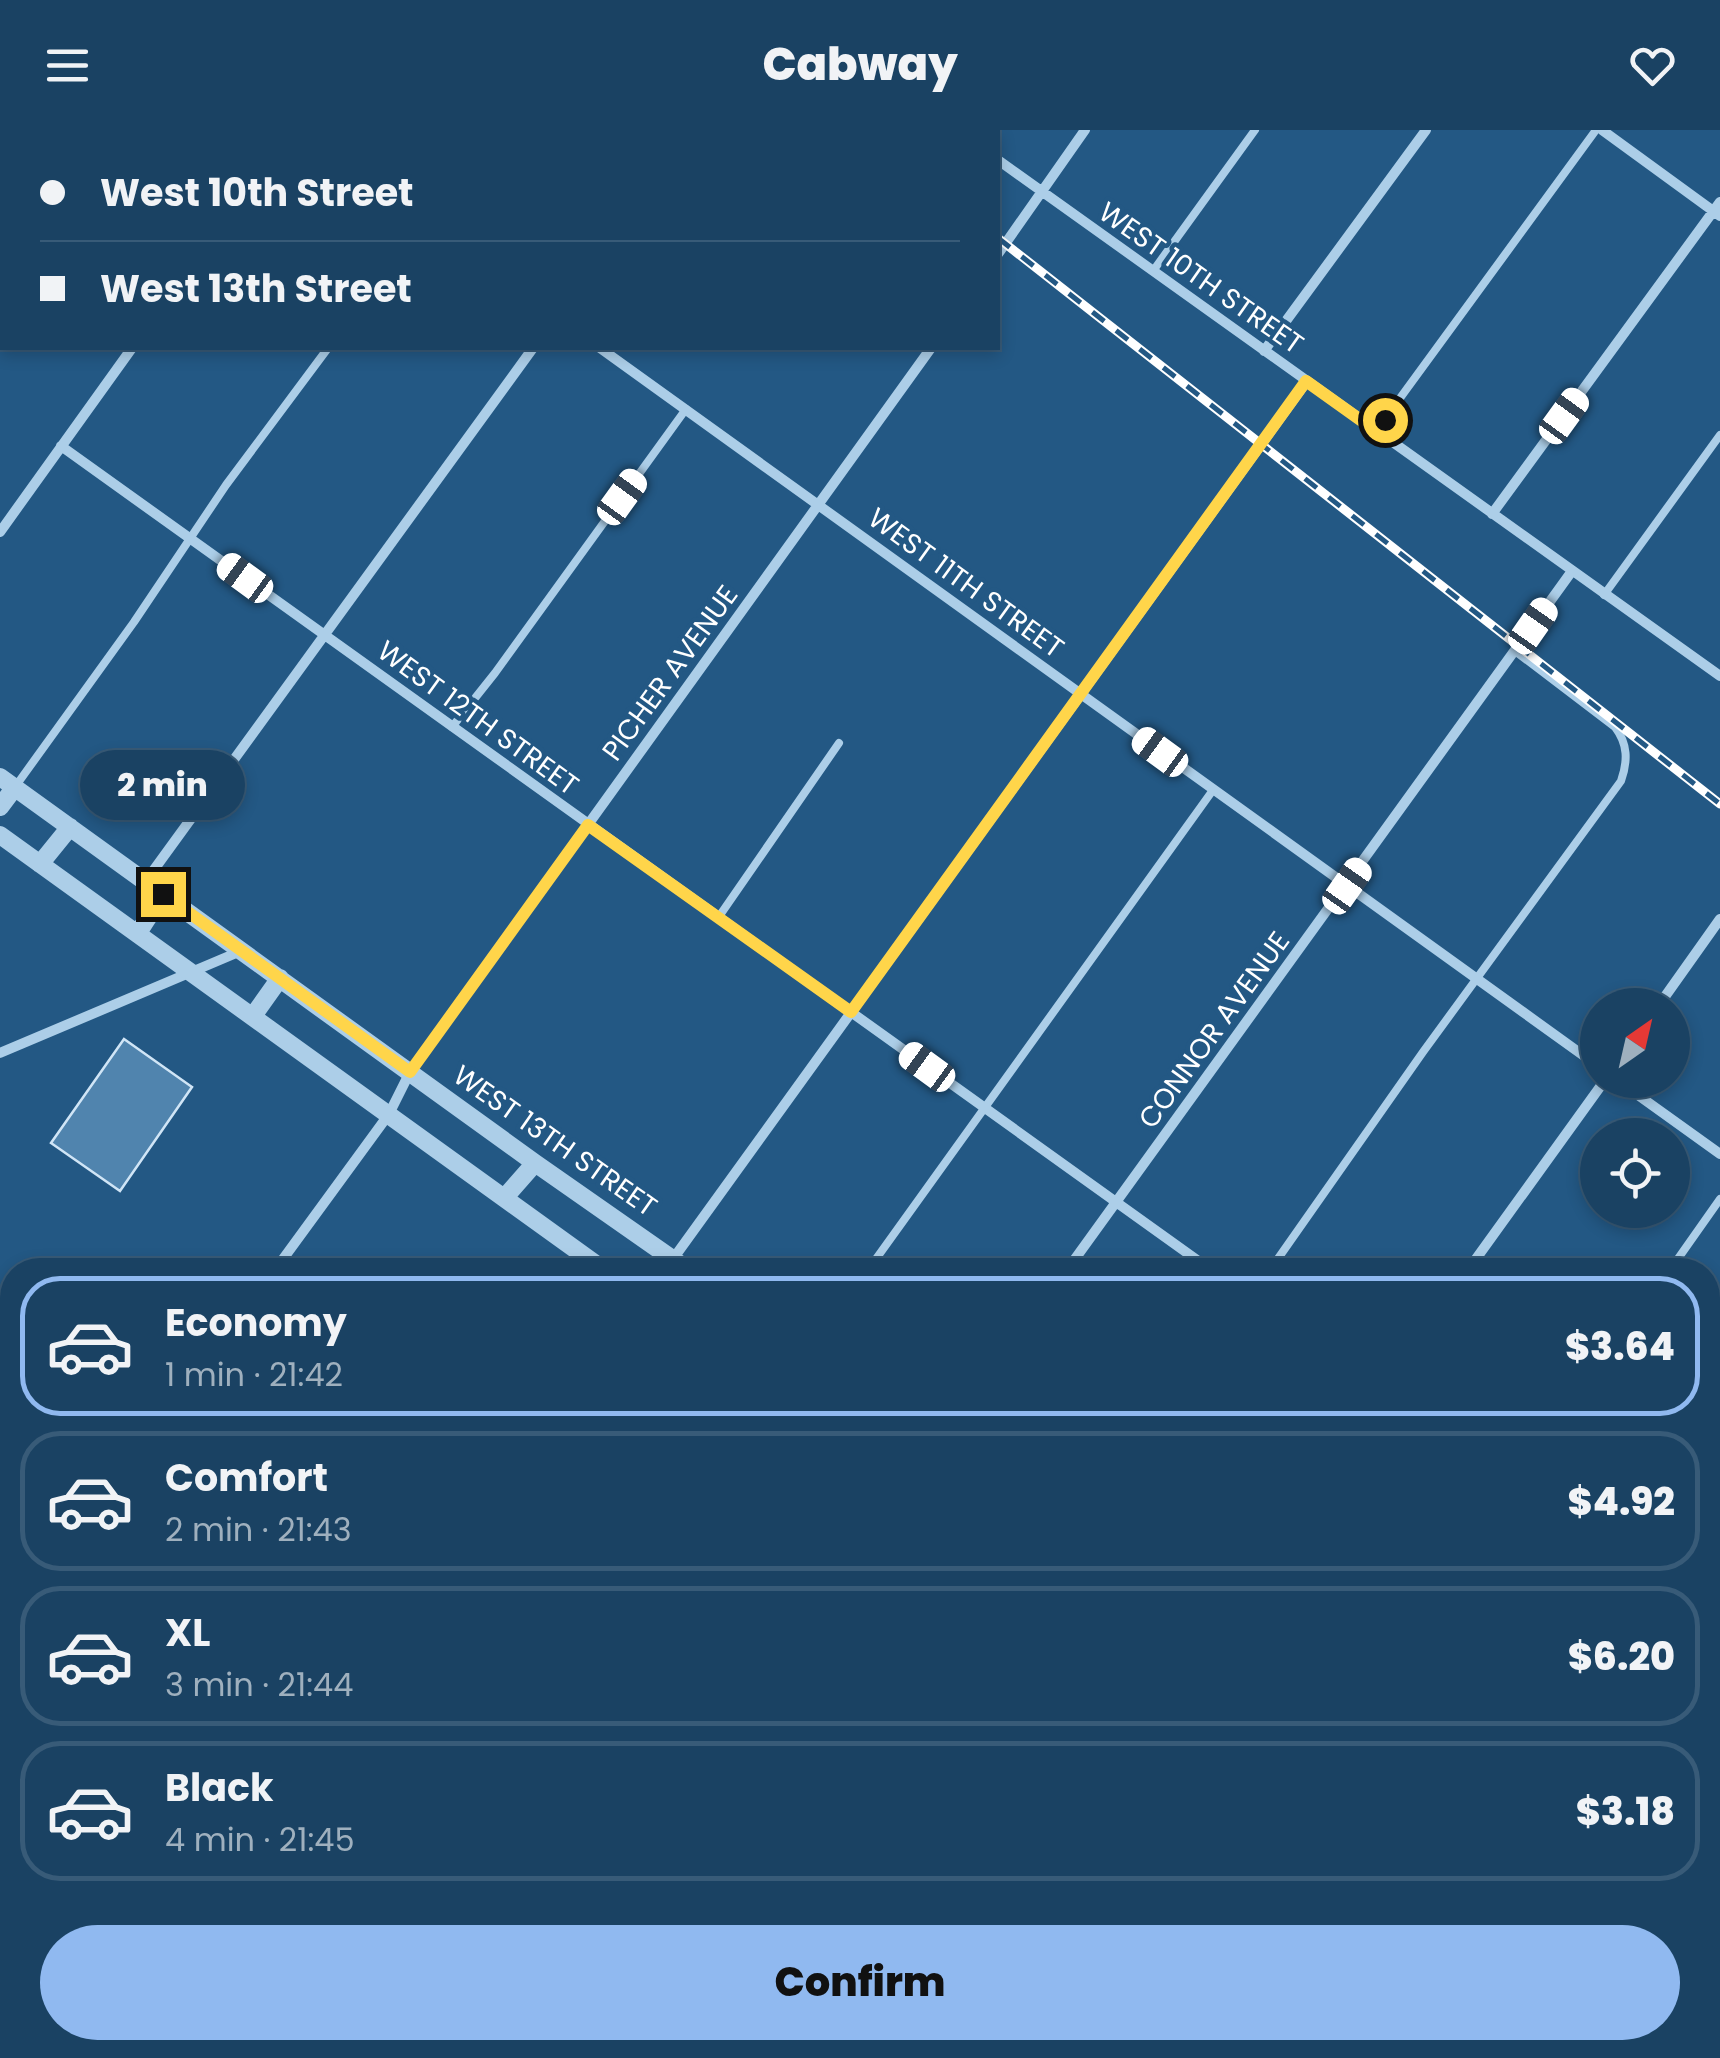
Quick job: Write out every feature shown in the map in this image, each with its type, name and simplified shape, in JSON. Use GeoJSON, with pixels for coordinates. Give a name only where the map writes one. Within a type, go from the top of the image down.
{"type":"FeatureCollection","features":[{"type":"Feature","properties":{"kind":"street"},"geometry":{"type":"LineString","coordinates":[[1000,251],[1085,130]]}},
{"type":"Feature","properties":{"kind":"street"},"geometry":{"type":"LineString","coordinates":[[1264,351],[1426,130]]}},
{"type":"Feature","properties":{"kind":"street"},"geometry":{"type":"LineString","coordinates":[[1492,514],[1718,210],[1599,130]]}},
{"type":"Feature","properties":{"kind":"street","name":"WEST 10TH STREET"},"geometry":{"type":"LineString","coordinates":[[1000,162],[1720,676]]}},
{"type":"Feature","properties":{"kind":"street"},"geometry":{"type":"LineString","coordinates":[[0,532],[131,350]]}},
{"type":"Feature","properties":{"kind":"street"},"geometry":{"type":"LineString","coordinates":[[145,882],[532,350]]}},
{"type":"Feature","properties":{"kind":"street","name":"WEST 11TH STREET"},"geometry":{"type":"LineString","coordinates":[[603,350],[1580,1053]]}},
{"type":"Feature","properties":{"kind":"street","name":"PICHER AVENUE"},"geometry":{"type":"LineString","coordinates":[[284,1258],[389,1114],[410,1072],[929,350]]}},
{"type":"Feature","properties":{"kind":"street"},"geometry":{"type":"LineString","coordinates":[[684,1258],[851,1012],[1306,381]]}},
{"type":"Feature","properties":{"kind":"street","name":"WEST 12TH STREET"},"geometry":{"type":"LineString","coordinates":[[61,446],[1194,1258]]}},
{"type":"Feature","properties":{"kind":"street","name":"CONNOR AVENUE"},"geometry":{"type":"LineString","coordinates":[[1076,1258],[1572,572]]}},
{"type":"Feature","properties":{"kind":"street"},"geometry":{"type":"LineString","coordinates":[[0,807],[8,782]]}},
{"type":"Feature","properties":{"kind":"street","name":"WEST 13TH STREET"},"geometry":{"type":"LineString","coordinates":[[8,782],[535,1164],[671,1258]]}},
{"type":"Feature","properties":{"kind":"street"},"geometry":{"type":"LineString","coordinates":[[40,864],[70,827]]}},
{"type":"Feature","properties":{"kind":"street"},"geometry":{"type":"LineString","coordinates":[[0,835],[588,1258]]}},
{"type":"Feature","properties":{"kind":"street"},"geometry":{"type":"LineString","coordinates":[[138,934],[163,894]]}},
{"type":"Feature","properties":{"kind":"street"},"geometry":{"type":"LineString","coordinates":[[1670,988],[1720,919]]}},
{"type":"Feature","properties":{"kind":"street"},"geometry":{"type":"LineString","coordinates":[[0,1053],[242,950]]}},
{"type":"Feature","properties":{"kind":"street"},"geometry":{"type":"LineString","coordinates":[[253,1016],[280,978]]}},
{"type":"Feature","properties":{"kind":"street"},"geometry":{"type":"LineString","coordinates":[[1477,1258],[1592,1098]]}},
{"type":"Feature","properties":{"kind":"street"},"geometry":{"type":"LineString","coordinates":[[1642,1098],[1720,1154]]}},
{"type":"Feature","properties":{"kind":"street"},"geometry":{"type":"LineString","coordinates":[[506,1196],[535,1164]]}},
{"type":"Feature","properties":{"kind":"lane"},"geometry":{"type":"LineString","coordinates":[[1153,271],[1256,130]]}},
{"type":"Feature","properties":{"kind":"lane"},"geometry":{"type":"LineString","coordinates":[[1376,431],[1599,130]]}},
{"type":"Feature","properties":{"kind":"lane"},"geometry":{"type":"LineString","coordinates":[[8,782],[191,539],[226,485],[327,350]]}},
{"type":"Feature","properties":{"kind":"lane"},"geometry":{"type":"LineString","coordinates":[[452,727],[686,409]]}},
{"type":"Feature","properties":{"kind":"lane"},"geometry":{"type":"LineString","coordinates":[[1604,595],[1720,436]]}},
{"type":"Feature","properties":{"kind":"lane"},"geometry":{"type":"LineString","coordinates":[[1278,1258],[1614,791],[1625,768],[1623,738],[1615,728],[1515,650]]}},
{"type":"Feature","properties":{"kind":"lane"},"geometry":{"type":"LineString","coordinates":[[718,918],[839,743]]}},
{"type":"Feature","properties":{"kind":"lane"},"geometry":{"type":"LineString","coordinates":[[877,1258],[1213,790]]}},
{"type":"Feature","properties":{"kind":"lane"},"geometry":{"type":"LineString","coordinates":[[1678,1258],[1720,1199]]}},
{"type":"Feature","properties":{"kind":"building"},"geometry":{"type":"Polygon","coordinates":[[[124,1039],[192,1087],[120,1191],[51,1143],[124,1039]]]}},
{"type":"Feature","properties":{"kind":"railway"},"geometry":{"type":"LineString","coordinates":[[1000,240],[1720,804]]}},
{"type":"Feature","properties":{"kind":"route"},"geometry":{"type":"LineString","coordinates":[[163,894],[410,1072],[588,825],[851,1012],[1306,381],[1376,431],[1385,420]]}}]}
